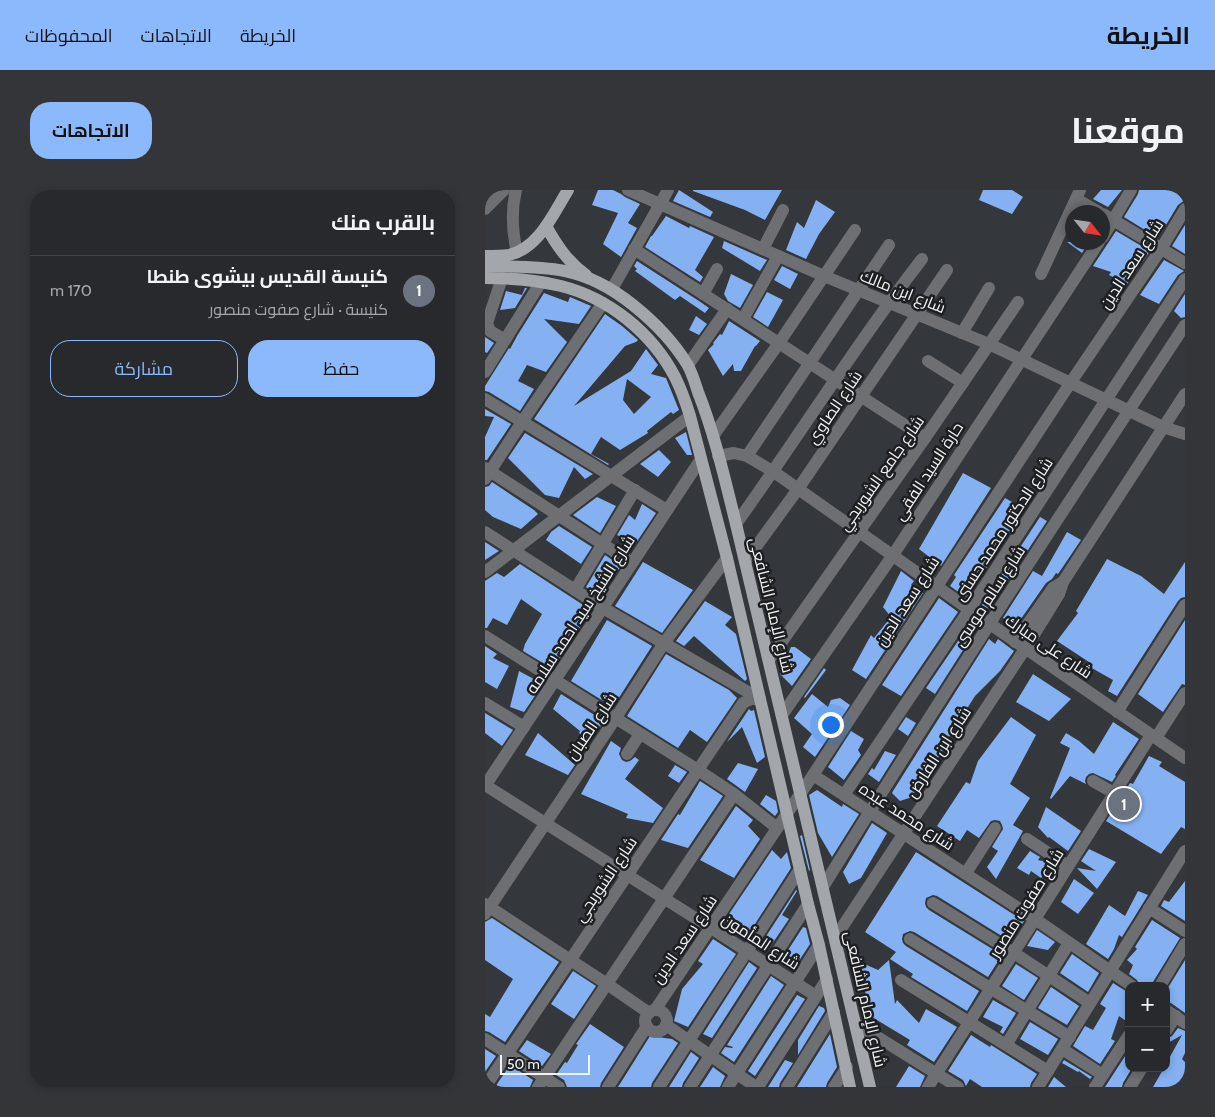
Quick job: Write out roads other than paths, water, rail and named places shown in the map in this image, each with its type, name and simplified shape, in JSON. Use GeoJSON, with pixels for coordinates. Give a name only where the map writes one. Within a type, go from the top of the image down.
{"type":"FeatureCollection","features":[{"type":"Feature","properties":{"kind":"main road"},"geometry":{"type":"LineString","coordinates":[[485,256],[509,255],[527,247],[546,226],[568,190]]}},
{"type":"Feature","properties":{"kind":"main road"},"geometry":{"type":"LineString","coordinates":[[546,226],[565,256],[577,269],[592,280]]}},
{"type":"Feature","properties":{"kind":"main road","name":"شارع الإمام الشافعى"},"geometry":{"type":"LineString","coordinates":[[485,266],[566,272],[592,280],[612,289],[655,325],[688,366],[704,406],[736,524],[870,1087]]}},
{"type":"Feature","properties":{"kind":"main road","name":"شارع الإمام الشافعى"},"geometry":{"type":"LineString","coordinates":[[485,278],[541,282],[570,289],[603,303],[637,328],[652,343],[664,359],[681,390],[690,416],[727,558],[827,979],[850,1087]]}},
{"type":"Feature","properties":{"kind":"main road","name":"شارع الإمام الشافعى"},"geometry":{"type":"LineString","coordinates":[[485,284],[502,278]]}},
{"type":"Feature","properties":{"kind":"street"},"geometry":{"type":"LineString","coordinates":[[485,209],[504,190]]}},
{"type":"Feature","properties":{"kind":"street"},"geometry":{"type":"LineString","coordinates":[[516,190],[513,225],[517,252]]}},
{"type":"Feature","properties":{"kind":"street","name":"شارع ابن مالك"},"geometry":{"type":"LineString","coordinates":[[628,190],[777,256],[989,344],[1163,427],[1185,434]]}},
{"type":"Feature","properties":{"kind":"street"},"geometry":{"type":"LineString","coordinates":[[612,289],[668,190]]}},
{"type":"Feature","properties":{"kind":"street"},"geometry":{"type":"LineString","coordinates":[[1110,216],[1131,190]]}},
{"type":"Feature","properties":{"kind":"street"},"geometry":{"type":"LineString","coordinates":[[1041,274],[1078,194],[1091,205]]}},
{"type":"Feature","properties":{"kind":"street","name":"شارع سعد الدين"},"geometry":{"type":"LineString","coordinates":[[608,1087],[650,1017],[813,775],[936,586],[1161,249],[1185,209]]}},
{"type":"Feature","properties":{"kind":"street"},"geometry":{"type":"LineString","coordinates":[[763,249],[783,210]]}},
{"type":"Feature","properties":{"kind":"street"},"geometry":{"type":"LineString","coordinates":[[1110,219],[1185,263]]}},
{"type":"Feature","properties":{"kind":"street"},"geometry":{"type":"LineString","coordinates":[[713,436],[779,343],[855,230]]}},
{"type":"Feature","properties":{"kind":"street"},"geometry":{"type":"LineString","coordinates":[[747,456],[889,245]]}},
{"type":"Feature","properties":{"kind":"street"},"geometry":{"type":"LineString","coordinates":[[634,249],[925,438]]}},
{"type":"Feature","properties":{"kind":"street","name":"حارة السيد الفقي"},"geometry":{"type":"LineString","coordinates":[[782,715],[893,555],[1094,250]]}},
{"type":"Feature","properties":{"kind":"street"},"geometry":{"type":"LineString","coordinates":[[743,320],[777,256]]}},
{"type":"Feature","properties":{"kind":"street"},"geometry":{"type":"LineString","coordinates":[[736,524],[774,472],[888,302],[922,259]]}},
{"type":"Feature","properties":{"kind":"street"},"geometry":{"type":"LineString","coordinates":[[703,294],[717,269]]}},
{"type":"Feature","properties":{"kind":"street","name":"شارع الصاوي"},"geometry":{"type":"LineString","coordinates":[[745,562],[798,489],[947,270]]}},
{"type":"Feature","properties":{"kind":"street"},"geometry":{"type":"LineString","coordinates":[[502,278],[487,323],[490,331],[505,340]]}},
{"type":"Feature","properties":{"kind":"street","name":"شارع الدكتور محمد حسنى"},"geometry":{"type":"LineString","coordinates":[[844,795],[969,610],[1185,279]]}},
{"type":"Feature","properties":{"kind":"street"},"geometry":{"type":"LineString","coordinates":[[485,372],[541,282]]}},
{"type":"Feature","properties":{"kind":"street"},"geometry":{"type":"LineString","coordinates":[[962,333],[989,288]]}},
{"type":"Feature","properties":{"kind":"street","name":"شارع جامع الشوربجي"},"geometry":{"type":"LineString","coordinates":[[769,660],[860,532],[1018,302]]}},
{"type":"Feature","properties":{"kind":"street"},"geometry":{"type":"LineString","coordinates":[[603,303],[487,473],[632,563]]}},
{"type":"Feature","properties":{"kind":"street"},"geometry":{"type":"LineString","coordinates":[[688,366],[727,309]]}},
{"type":"Feature","properties":{"kind":"street","name":"شارع سالم موسى"},"geometry":{"type":"LineString","coordinates":[[823,887],[990,624],[1185,325]]}},
{"type":"Feature","properties":{"kind":"street"},"geometry":{"type":"LineString","coordinates":[[928,361],[963,383]]}},
{"type":"Feature","properties":{"kind":"street","name":"شارع ابن الفارض"},"geometry":{"type":"LineString","coordinates":[[835,938],[904,833],[1053,588],[1063,582],[1185,394]]}},
{"type":"Feature","properties":{"kind":"street"},"geometry":{"type":"LineString","coordinates":[[485,399],[667,510]]}},
{"type":"Feature","properties":{"kind":"street"},"geometry":{"type":"LineString","coordinates":[[485,572],[690,416]]}},
{"type":"Feature","properties":{"kind":"street","name":"شارع على مبارك"},"geometry":{"type":"LineString","coordinates":[[718,456],[735,453],[747,456],[774,472],[969,610],[1117,712],[1183,754]]}},
{"type":"Feature","properties":{"kind":"street","name":"شارع الشيخ سيد احمد سلامه"},"geometry":{"type":"LineString","coordinates":[[485,785],[701,459]]}},
{"type":"Feature","properties":{"kind":"street"},"geometry":{"type":"LineString","coordinates":[[575,590],[635,490]]}},
{"type":"Feature","properties":{"kind":"street"},"geometry":{"type":"LineString","coordinates":[[485,532],[603,608],[760,698]]}},
{"type":"Feature","properties":{"kind":"street","name":"شارع الصبان"},"geometry":{"type":"LineString","coordinates":[[487,908],[664,643],[727,558]]}},
{"type":"Feature","properties":{"kind":"street"},"geometry":{"type":"LineString","coordinates":[[1117,712],[1185,604]]}},
{"type":"Feature","properties":{"kind":"street"},"geometry":{"type":"LineString","coordinates":[[485,636],[735,794],[777,828]]}},
{"type":"Feature","properties":{"kind":"street","name":"شارع صفوت منصور"},"geometry":{"type":"LineString","coordinates":[[928,1087],[1115,793],[1153,736],[1185,694]]}},
{"type":"Feature","properties":{"kind":"street","name":"شارع الشوربجي"},"geometry":{"type":"LineString","coordinates":[[485,1087],[743,703],[751,699],[760,698]]}},
{"type":"Feature","properties":{"kind":"street"},"geometry":{"type":"LineString","coordinates":[[485,702],[524,727]]}},
{"type":"Feature","properties":{"kind":"street"},"geometry":{"type":"LineString","coordinates":[[627,754],[640,734]]}},
{"type":"Feature","properties":{"kind":"street","name":"شارع محمد عبده"},"geometry":{"type":"LineString","coordinates":[[813,775],[965,873],[1126,982]]}},
{"type":"Feature","properties":{"kind":"street"},"geometry":{"type":"LineString","coordinates":[[1093,781],[1115,793]]}},
{"type":"Feature","properties":{"kind":"street","name":"شارع المأمون"},"geometry":{"type":"LineString","coordinates":[[485,785],[816,996]]}},
{"type":"Feature","properties":{"kind":"street"},"geometry":{"type":"LineString","coordinates":[[541,1082],[735,794]]}},
{"type":"Feature","properties":{"kind":"street"},"geometry":{"type":"LineString","coordinates":[[965,873],[995,828]]}},
{"type":"Feature","properties":{"kind":"street"},"geometry":{"type":"LineString","coordinates":[[1027,839],[1068,866]]}},
{"type":"Feature","properties":{"kind":"street"},"geometry":{"type":"LineString","coordinates":[[1038,1087],[1185,851]]}},
{"type":"Feature","properties":{"kind":"street"},"geometry":{"type":"LineString","coordinates":[[659,1087],[800,869]]}},
{"type":"Feature","properties":{"kind":"street"},"geometry":{"type":"LineString","coordinates":[[933,903],[1014,953],[1090,1004]]}},
{"type":"Feature","properties":{"kind":"street"},"geometry":{"type":"LineString","coordinates":[[690,1087],[808,904]]}},
{"type":"Feature","properties":{"kind":"street"},"geometry":{"type":"LineString","coordinates":[[487,908],[607,984],[650,1017],[652,1031],[661,1031],[666,1025],[667,1020],[663,1013],[659,1011],[650,1017]]}},
{"type":"Feature","properties":{"kind":"street"},"geometry":{"type":"LineString","coordinates":[[1149,908],[1185,931]]}},
{"type":"Feature","properties":{"kind":"street"},"geometry":{"type":"LineString","coordinates":[[910,939],[1070,1037]]}},
{"type":"Feature","properties":{"kind":"street"},"geometry":{"type":"LineString","coordinates":[[1006,1045],[1069,943]]}},
{"type":"Feature","properties":{"kind":"street"},"geometry":{"type":"LineString","coordinates":[[1162,982],[1185,944]]}},
{"type":"Feature","properties":{"kind":"street"},"geometry":{"type":"LineString","coordinates":[[728,1087],[819,945]]}},
{"type":"Feature","properties":{"kind":"street"},"geometry":{"type":"LineString","coordinates":[[666,1025],[757,1087],[827,979]]}},
{"type":"Feature","properties":{"kind":"street"},"geometry":{"type":"LineString","coordinates":[[901,980],[1048,1071]]}},
{"type":"Feature","properties":{"kind":"street"},"geometry":{"type":"LineString","coordinates":[[787,1087],[834,1012]]}},
{"type":"Feature","properties":{"kind":"street"},"geometry":{"type":"LineString","coordinates":[[1169,1027],[1176,1016]]}},
{"type":"Feature","properties":{"kind":"street"},"geometry":{"type":"LineString","coordinates":[[855,1022],[958,1087]]}},
{"type":"Feature","properties":{"kind":"street"},"geometry":{"type":"LineString","coordinates":[[485,1039],[507,1054],[541,1082],[559,1087]]}},
{"type":"Feature","properties":{"kind":"street"},"geometry":{"type":"LineString","coordinates":[[1095,1087],[1125,1041]]}},
{"type":"Feature","properties":{"kind":"street"},"geometry":{"type":"LineString","coordinates":[[1061,1050],[1103,1075]]}},
{"type":"Feature","properties":{"kind":"street"},"geometry":{"type":"LineString","coordinates":[[834,1087],[847,1068]]}},
{"type":"Feature","properties":{"kind":"street"},"geometry":{"type":"LineString","coordinates":[[1131,1087],[1140,1072]]}},
{"type":"Feature","properties":{"kind":"place","name":"كنيسة القديس بيشوى طنطا"},"geometry":{"type":"Point","coordinates":[1124,804]}}]}
